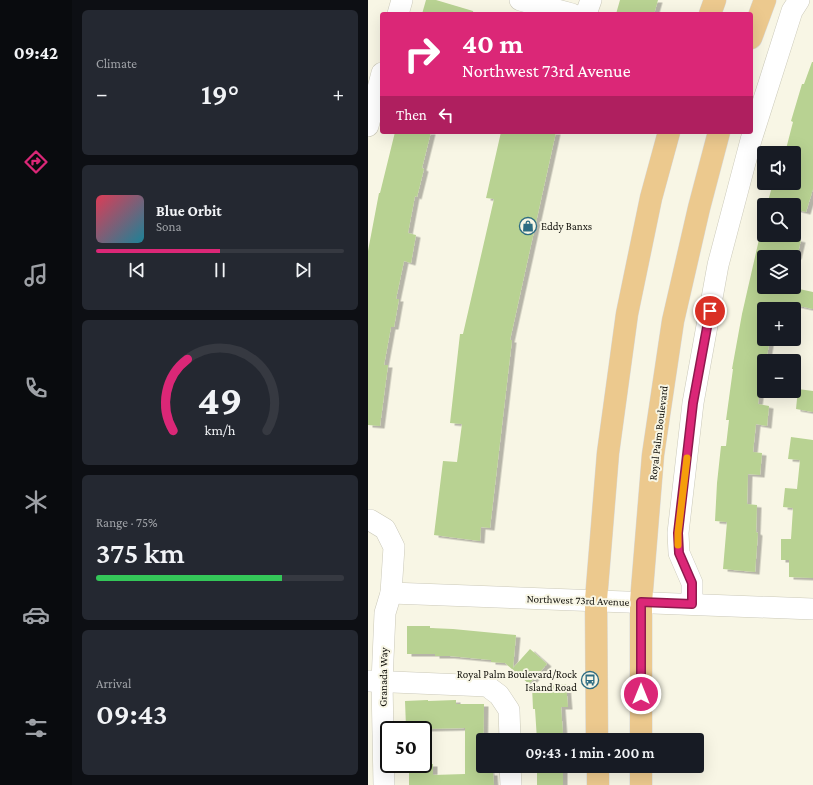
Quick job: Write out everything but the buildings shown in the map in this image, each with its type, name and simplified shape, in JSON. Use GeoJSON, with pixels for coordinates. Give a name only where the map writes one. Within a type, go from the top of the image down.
{"type":"FeatureCollection","features":[{"type":"Feature","properties":{"kind":"main road"},"geometry":{"type":"LineString","coordinates":[[711,12],[715,0]]}},
{"type":"Feature","properties":{"kind":"main road"},"geometry":{"type":"LineString","coordinates":[[753,33],[765,0]]}},
{"type":"Feature","properties":{"kind":"main road"},"geometry":{"type":"LineString","coordinates":[[597,733],[596,600],[608,453],[627,314],[651,198],[668,134]]}},
{"type":"Feature","properties":{"kind":"main road","name":"Royal Palm Boulevard"},"geometry":{"type":"LineString","coordinates":[[641,733],[641,602],[653,455],[673,320],[699,208],[718,134]]}},
{"type":"Feature","properties":{"kind":"main road"},"geometry":{"type":"LineString","coordinates":[[598,773],[598,785]]}},
{"type":"Feature","properties":{"kind":"main road"},"geometry":{"type":"LineString","coordinates":[[641,773],[641,785]]}},
{"type":"Feature","properties":{"kind":"street"},"geometry":{"type":"LineString","coordinates":[[399,12],[402,0]]}},
{"type":"Feature","properties":{"kind":"street"},"geometry":{"type":"LineString","coordinates":[[520,0],[565,12]]}},
{"type":"Feature","properties":{"kind":"street"},"geometry":{"type":"LineString","coordinates":[[587,12],[591,0]]}},
{"type":"Feature","properties":{"kind":"street"},"geometry":{"type":"LineString","coordinates":[[753,134],[792,11],[799,0]]}},
{"type":"Feature","properties":{"kind":"street"},"geometry":{"type":"LineString","coordinates":[[368,126],[380,81]]}},
{"type":"Feature","properties":{"kind":"street"},"geometry":{"type":"LineString","coordinates":[[692,604],[692,583],[679,553],[678,533],[693,403],[718,265],[753,134]]}},
{"type":"Feature","properties":{"kind":"street","name":"Granada Way"},"geometry":{"type":"LineString","coordinates":[[368,520],[385,529],[394,547],[391,593],[385,614],[375,682],[384,785]]}},
{"type":"Feature","properties":{"kind":"street","name":"Northwest 73rd Avenue"},"geometry":{"type":"LineString","coordinates":[[391,593],[813,609]]}},
{"type":"Feature","properties":{"kind":"street"},"geometry":{"type":"LineString","coordinates":[[375,682],[487,686],[499,695],[509,710],[510,733]]}},
{"type":"Feature","properties":{"kind":"street"},"geometry":{"type":"LineString","coordinates":[[510,773],[511,785]]}},
{"type":"Feature","properties":{"kind":"slow traffic"},"geometry":{"type":"LineString","coordinates":[[678,545],[678,533],[687,458]]}},
{"type":"Feature","properties":{"kind":"place","name":"Eddy Banxs"},"geometry":{"type":"Point","coordinates":[528,226]}},
{"type":"Feature","properties":{"kind":"place","name":"Royal Palm Boulevard/Rock Island Road"},"geometry":{"type":"Point","coordinates":[590,680]}},
{"type":"Feature","properties":{"kind":"route"},"geometry":{"type":"LineString","coordinates":[[641,694],[641,602],[692,604],[692,583],[679,553],[678,533],[693,403],[710,311]]}}]}
